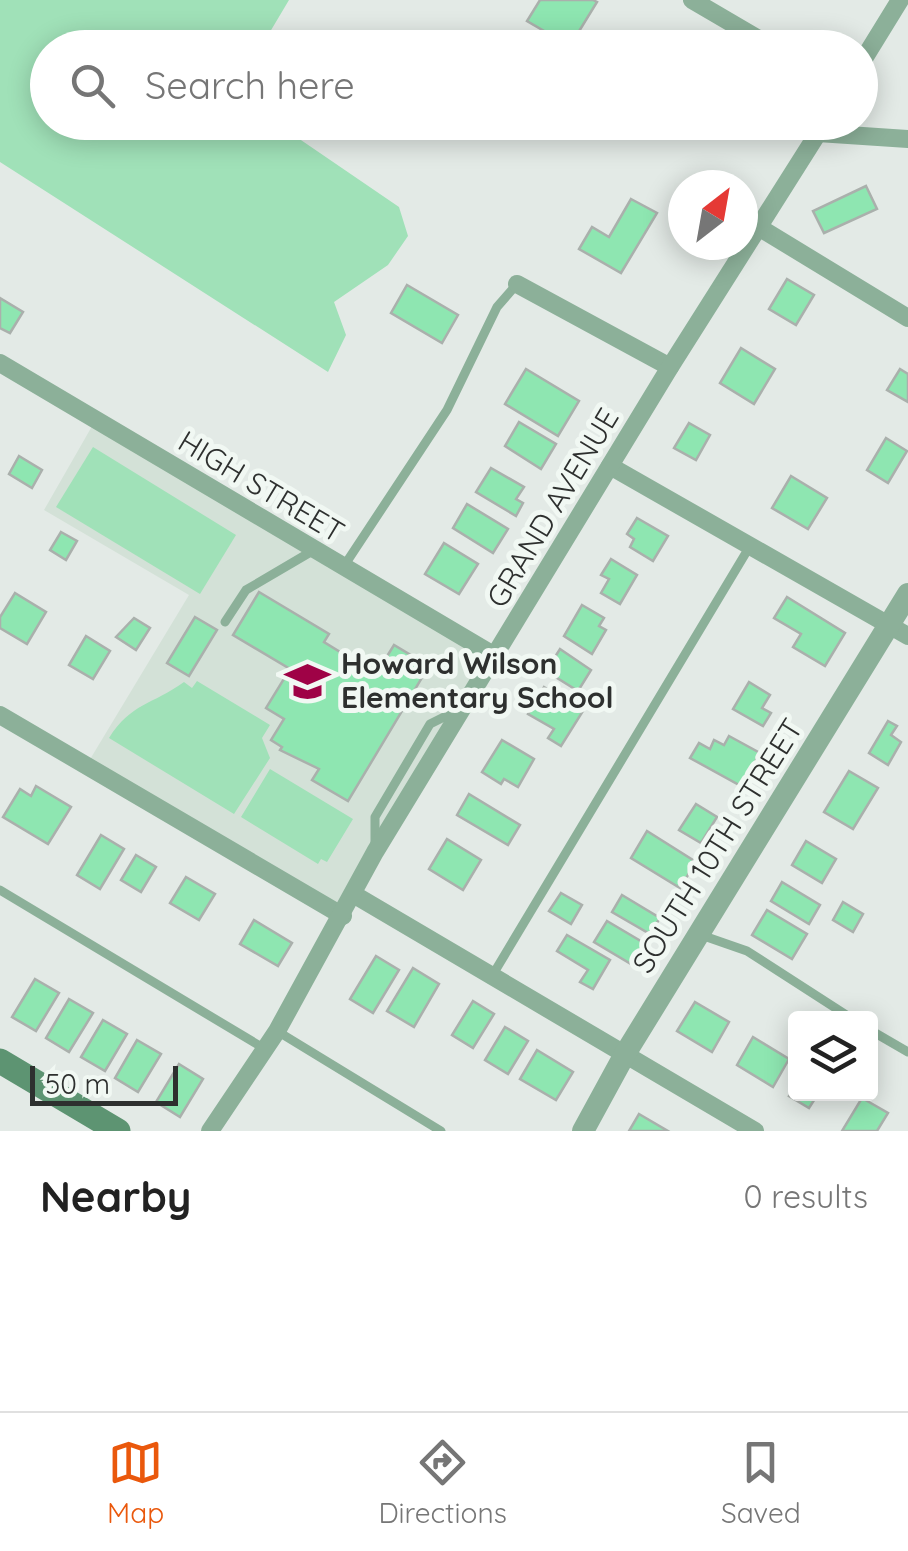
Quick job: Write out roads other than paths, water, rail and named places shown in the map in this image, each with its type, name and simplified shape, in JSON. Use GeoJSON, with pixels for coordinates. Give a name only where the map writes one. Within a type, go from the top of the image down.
{"type":"FeatureCollection","features":[{"type":"Feature","properties":{"kind":"main road"},"geometry":{"type":"LineString","coordinates":[[0,1061],[118,1131]]}},
{"type":"Feature","properties":{"kind":"street"},"geometry":{"type":"LineString","coordinates":[[692,0],[743,30]]}},
{"type":"Feature","properties":{"kind":"street"},"geometry":{"type":"LineString","coordinates":[[878,36],[900,0]]}},
{"type":"Feature","properties":{"kind":"street"},"geometry":{"type":"LineString","coordinates":[[878,135],[908,139]]}},
{"type":"Feature","properties":{"kind":"street","name":"GRAND AVENUE"},"geometry":{"type":"LineString","coordinates":[[210,1131],[266,1049],[376,852],[670,367],[815,140]]}},
{"type":"Feature","properties":{"kind":"street"},"geometry":{"type":"LineString","coordinates":[[760,228],[908,318]]}},
{"type":"Feature","properties":{"kind":"street"},"geometry":{"type":"LineString","coordinates":[[516,284],[670,367]]}},
{"type":"Feature","properties":{"kind":"street","name":"HIGH STREET"},"geometry":{"type":"LineString","coordinates":[[0,363],[495,656]]}},
{"type":"Feature","properties":{"kind":"street"},"geometry":{"type":"LineString","coordinates":[[610,466],[898,630]]}},
{"type":"Feature","properties":{"kind":"street","name":"SOUTH 10TH STREET"},"geometry":{"type":"LineString","coordinates":[[583,1131],[624,1054],[698,934],[898,630],[908,594]]}},
{"type":"Feature","properties":{"kind":"street"},"geometry":{"type":"LineString","coordinates":[[0,715],[343,916]]}},
{"type":"Feature","properties":{"kind":"street"},"geometry":{"type":"LineString","coordinates":[[353,894],[755,1131]]}},
{"type":"Feature","properties":{"kind":"lane"},"geometry":{"type":"LineString","coordinates":[[343,568],[447,410],[497,307],[516,284]]}},
{"type":"Feature","properties":{"kind":"lane"},"geometry":{"type":"LineString","coordinates":[[492,976],[750,546]]}},
{"type":"Feature","properties":{"kind":"lane"},"geometry":{"type":"LineString","coordinates":[[226,622],[246,590],[314,550]]}},
{"type":"Feature","properties":{"kind":"lane"},"geometry":{"type":"LineString","coordinates":[[0,890],[266,1049]]}},
{"type":"Feature","properties":{"kind":"lane"},"geometry":{"type":"LineString","coordinates":[[698,934],[747,952],[840,1011]]}},
{"type":"Feature","properties":{"kind":"lane"},"geometry":{"type":"LineString","coordinates":[[276,1031],[441,1131]]}},
{"type":"Feature","properties":{"kind":"lane"},"geometry":{"type":"LineString","coordinates":[[878,1035],[908,1052]]}},
{"type":"Feature","properties":{"kind":"place","name":"Howard Wilson Elementary School"},"geometry":{"type":"Point","coordinates":[308,681]}}]}
